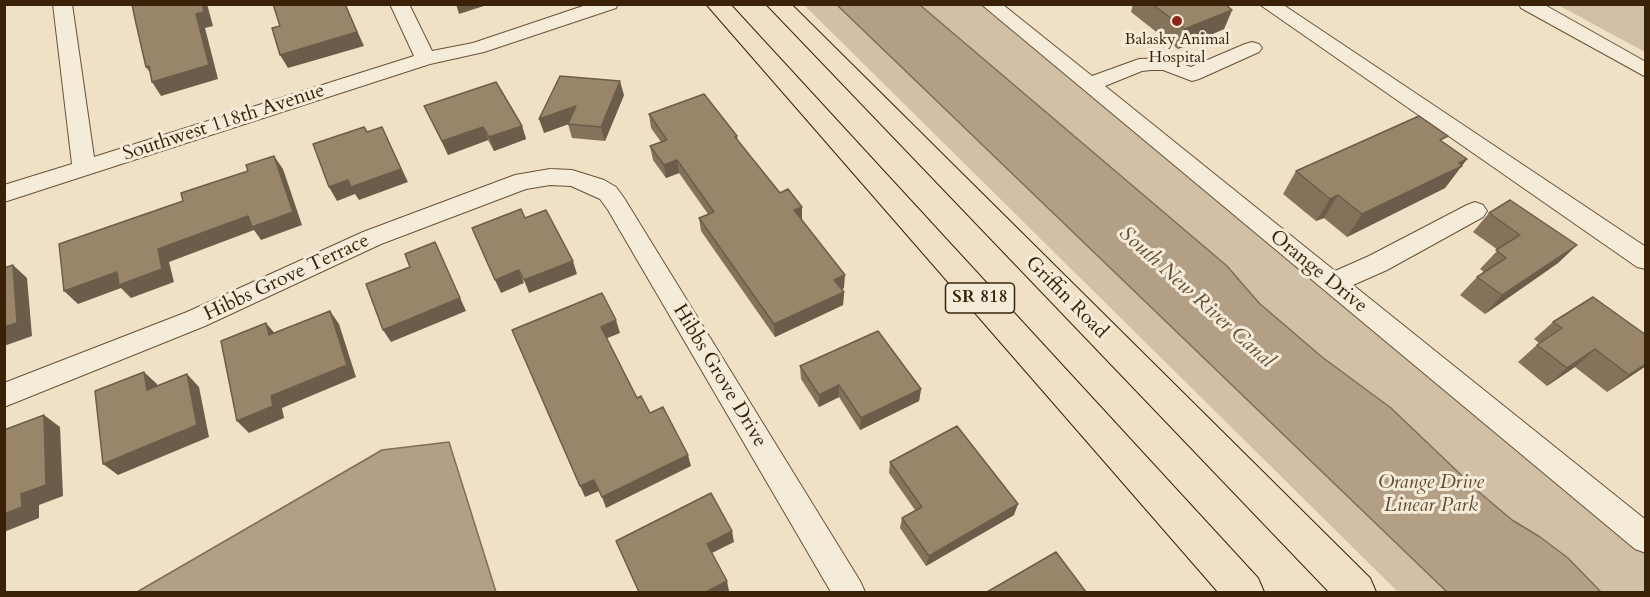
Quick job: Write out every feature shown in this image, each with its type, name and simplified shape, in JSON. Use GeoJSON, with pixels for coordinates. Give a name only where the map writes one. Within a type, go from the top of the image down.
{"type":"FeatureCollection","features":[{"type":"Feature","properties":{"kind":"main road","name":"SR 818"},"geometry":{"type":"LineString","coordinates":[[717,4],[1244,592]]}},
{"type":"Feature","properties":{"kind":"main road","name":"Griffin Road"},"geometry":{"type":"LineString","coordinates":[[777,4],[1356,592]]}},
{"type":"Feature","properties":{"kind":"street"},"geometry":{"type":"LineString","coordinates":[[62,4],[84,168]]}},
{"type":"Feature","properties":{"kind":"street"},"geometry":{"type":"LineString","coordinates":[[399,4],[435,56]]}},
{"type":"Feature","properties":{"kind":"street","name":"Southwest 118th Avenue"},"geometry":{"type":"LineString","coordinates":[[435,56],[471,36],[564,4]]}},
{"type":"Feature","properties":{"kind":"street","name":"Southwest 118th Avenue"},"geometry":{"type":"LineString","coordinates":[[4,194],[435,56],[477,48],[609,4]]}},
{"type":"Feature","properties":{"kind":"street","name":"Orange Drive"},"geometry":{"type":"LineString","coordinates":[[990,4],[1646,539]]}},
{"type":"Feature","properties":{"kind":"street"},"geometry":{"type":"LineString","coordinates":[[1268,4],[1646,260]]}},
{"type":"Feature","properties":{"kind":"street"},"geometry":{"type":"LineString","coordinates":[[1528,4],[1646,70]]}},
{"type":"Feature","properties":{"kind":"street"},"geometry":{"type":"LineString","coordinates":[[1089,85],[1139,65],[1150,63],[1165,64],[1192,74],[1252,48]]}},
{"type":"Feature","properties":{"kind":"street","name":"Hibbs Grove Terrace"},"geometry":{"type":"LineString","coordinates":[[4,395],[196,320],[372,238],[523,181],[550,177],[572,178]]}},
{"type":"Feature","properties":{"kind":"street","name":"Hibbs Grove Drive"},"geometry":{"type":"LineString","coordinates":[[572,178],[596,186],[608,193],[616,204],[849,592]]}},
{"type":"Feature","properties":{"kind":"street"},"geometry":{"type":"LineString","coordinates":[[1333,283],[1378,263],[1474,212]]}},
{"type":"Feature","properties":{"kind":"green space","name":"Orange Drive Linear Park"},"geometry":{"type":"Polygon","coordinates":[[[804,5],[981,5],[1645,552],[1645,592],[1398,592],[804,5]]]}},
{"type":"Feature","properties":{"kind":"green space"},"geometry":{"type":"Polygon","coordinates":[[[1558,5],[1645,5],[1645,52],[1558,5]]]}},
{"type":"Feature","properties":{"kind":"water","name":"South New River Canal"},"geometry":{"type":"Polygon","coordinates":[[[837,5],[920,5],[1227,266],[1259,303],[1322,357],[1391,408],[1479,492],[1512,520],[1568,558],[1601,592],[1447,592],[837,5]]]}},
{"type":"Feature","properties":{"kind":"water"},"geometry":{"type":"Polygon","coordinates":[[[449,442],[496,592],[137,592],[382,450],[449,442]]]}},
{"type":"Feature","properties":{"kind":"building"},"geometry":{"type":"Polygon","coordinates":[[[132,4],[202,4],[204,12],[196,14],[209,65],[152,82],[149,66],[146,67],[132,4]]]}},
{"type":"Feature","properties":{"kind":"building"},"geometry":{"type":"Polygon","coordinates":[[[273,4],[345,4],[357,32],[280,55],[272,28],[280,26],[273,4]]]}},
{"type":"Feature","properties":{"kind":"building"},"geometry":{"type":"Polygon","coordinates":[[[1152,4],[1225,4],[1232,10],[1185,29],[1152,4]]]}},
{"type":"Feature","properties":{"kind":"building"},"geometry":{"type":"Polygon","coordinates":[[[560,76],[620,81],[601,127],[568,124],[576,106],[539,119],[560,76]]]}},
{"type":"Feature","properties":{"kind":"building"},"geometry":{"type":"Polygon","coordinates":[[[496,82],[522,126],[489,137],[483,127],[442,141],[424,106],[496,82]]]}},
{"type":"Feature","properties":{"kind":"building"},"geometry":{"type":"Polygon","coordinates":[[[704,94],[780,193],[788,189],[802,207],[794,210],[845,275],[834,280],[844,292],[774,324],[699,218],[714,212],[677,160],[664,165],[650,146],[667,140],[649,114],[704,94]]]}},
{"type":"Feature","properties":{"kind":"building"},"geometry":{"type":"Polygon","coordinates":[[[1419,116],[1448,136],[1440,140],[1467,159],[1459,163],[1462,166],[1362,214],[1338,195],[1330,199],[1296,171],[1419,116]]]}},
{"type":"Feature","properties":{"kind":"building"},"geometry":{"type":"Polygon","coordinates":[[[364,127],[367,132],[382,127],[401,169],[351,187],[348,180],[329,187],[313,144],[364,127]]]}},
{"type":"Feature","properties":{"kind":"building"},"geometry":{"type":"Polygon","coordinates":[[[274,156],[293,212],[252,227],[248,216],[158,249],[162,269],[119,285],[117,272],[64,291],[59,244],[183,201],[181,193],[248,171],[246,165],[274,156]]]}},
{"type":"Feature","properties":{"kind":"building"},"geometry":{"type":"Polygon","coordinates":[[[1510,200],[1577,245],[1502,295],[1477,277],[1506,258],[1496,250],[1520,235],[1489,213],[1510,200]]]}},
{"type":"Feature","properties":{"kind":"building"},"geometry":{"type":"Polygon","coordinates":[[[521,209],[525,218],[546,210],[573,261],[524,280],[519,270],[495,280],[472,228],[521,209]]]}},
{"type":"Feature","properties":{"kind":"building"},"geometry":{"type":"Polygon","coordinates":[[[435,242],[460,298],[383,330],[366,284],[410,267],[405,254],[435,242]]]}},
{"type":"Feature","properties":{"kind":"building"},"geometry":{"type":"Polygon","coordinates":[[[13,265],[17,323],[4,327],[4,268],[13,265]]]}},
{"type":"Feature","properties":{"kind":"building"},"geometry":{"type":"Polygon","coordinates":[[[602,293],[616,320],[601,327],[637,398],[641,396],[650,413],[663,407],[688,455],[602,497],[594,480],[580,486],[512,330],[602,293]]]}},
{"type":"Feature","properties":{"kind":"building"},"geometry":{"type":"Polygon","coordinates":[[[1593,297],[1646,335],[1646,364],[1629,375],[1595,349],[1567,368],[1537,345],[1562,328],[1553,322],[1593,297]]]}},
{"type":"Feature","properties":{"kind":"building"},"geometry":{"type":"Polygon","coordinates":[[[330,311],[347,365],[271,396],[273,406],[237,421],[221,341],[266,323],[269,335],[330,311]]]}},
{"type":"Feature","properties":{"kind":"building"},"geometry":{"type":"Polygon","coordinates":[[[878,331],[921,389],[861,418],[839,385],[819,395],[800,366],[878,331]]]}},
{"type":"Feature","properties":{"kind":"building"},"geometry":{"type":"Polygon","coordinates":[[[144,372],[147,390],[187,374],[197,425],[103,464],[95,391],[144,372]]]}},
{"type":"Feature","properties":{"kind":"building"},"geometry":{"type":"Polygon","coordinates":[[[44,415],[46,485],[21,494],[22,507],[4,514],[4,430],[44,415]]]}},
{"type":"Feature","properties":{"kind":"building"},"geometry":{"type":"Polygon","coordinates":[[[957,426],[1018,504],[929,556],[902,518],[922,507],[890,462],[957,426]]]}},
{"type":"Feature","properties":{"kind":"building"},"geometry":{"type":"Polygon","coordinates":[[[711,493],[732,531],[707,544],[727,581],[706,592],[639,592],[616,541],[711,493]]]}},
{"type":"Feature","properties":{"kind":"building"},"geometry":{"type":"Polygon","coordinates":[[[1056,552],[1086,592],[987,592],[1056,552]]]}},
{"type":"Feature","properties":{"kind":"place","name":"Balasky Animal Hospital"},"geometry":{"type":"Point","coordinates":[1177,21]}}]}
